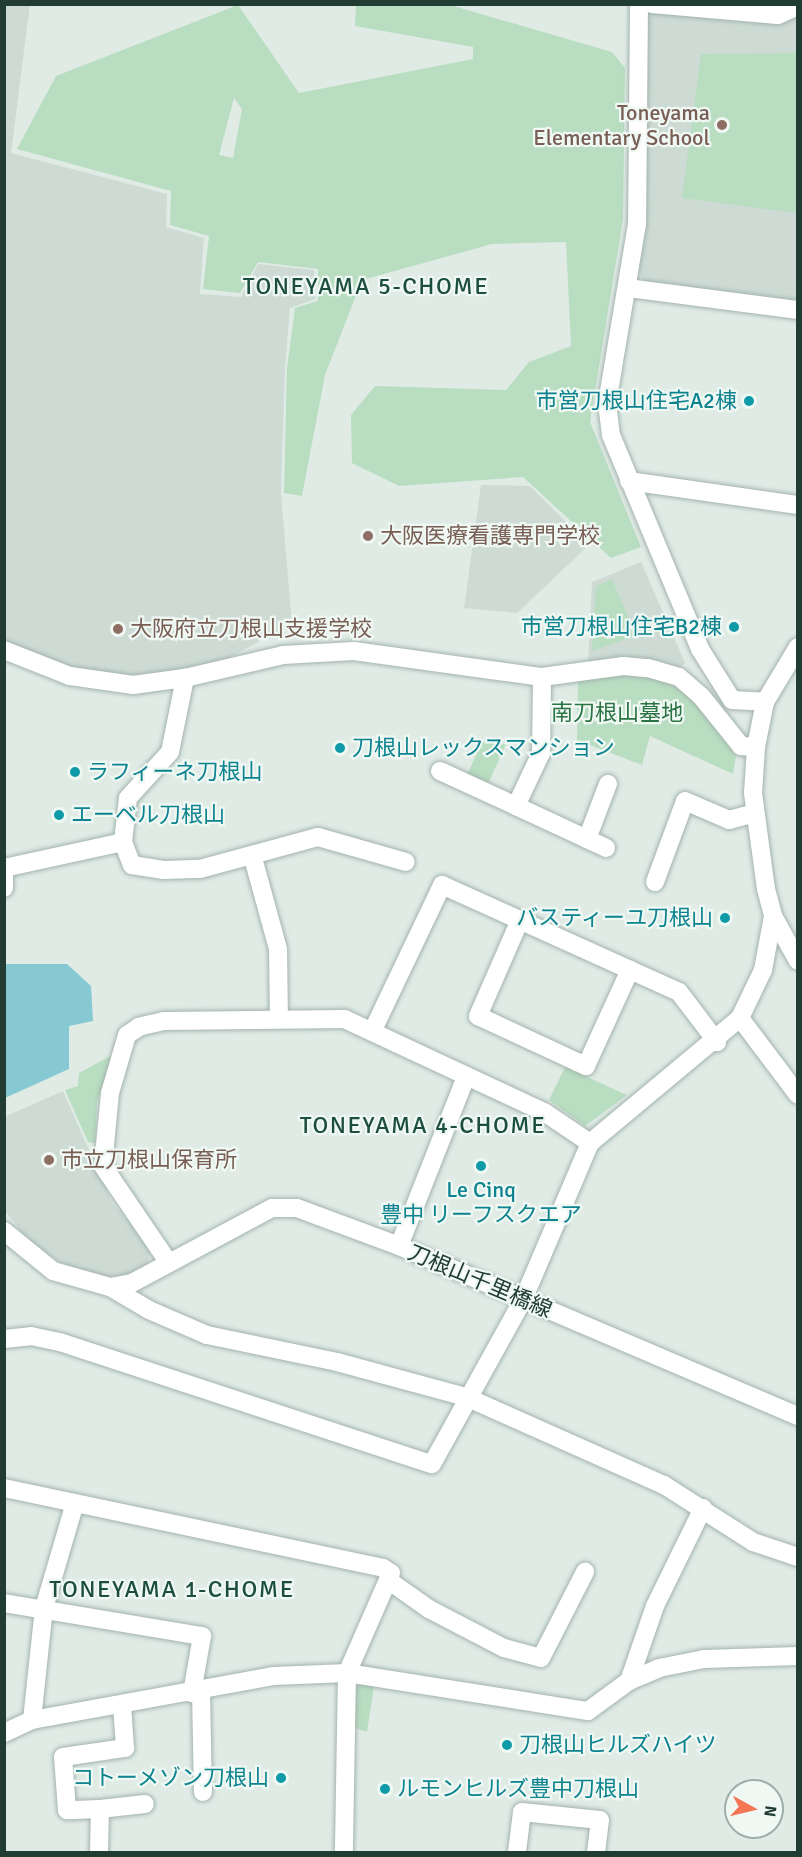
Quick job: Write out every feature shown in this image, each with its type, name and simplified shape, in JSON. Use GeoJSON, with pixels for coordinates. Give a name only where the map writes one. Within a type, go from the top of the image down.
{"type":"FeatureCollection","features":[{"type":"Feature","properties":{"kind":"street"},"geometry":{"type":"LineString","coordinates":[[639,4],[637,224],[607,403],[611,435],[700,649],[732,700],[765,702]]}},
{"type":"Feature","properties":{"kind":"street"},"geometry":{"type":"LineString","coordinates":[[652,4],[778,15],[798,6]]}},
{"type":"Feature","properties":{"kind":"street"},"geometry":{"type":"LineString","coordinates":[[628,288],[798,310]]}},
{"type":"Feature","properties":{"kind":"street"},"geometry":{"type":"LineString","coordinates":[[629,481],[798,505]]}},
{"type":"Feature","properties":{"kind":"street"},"geometry":{"type":"LineString","coordinates":[[4,650],[43,668],[98,681],[133,685],[185,678],[283,655],[354,651],[542,677],[623,666],[667,671],[702,696],[741,746],[756,747]]}},
{"type":"Feature","properties":{"kind":"street"},"geometry":{"type":"LineString","coordinates":[[795,660],[765,702],[756,747],[755,813],[773,916],[798,961]]}},
{"type":"Feature","properties":{"kind":"street"},"geometry":{"type":"LineString","coordinates":[[516,806],[541,753],[542,677]]}},
{"type":"Feature","properties":{"kind":"street"},"geometry":{"type":"LineString","coordinates":[[185,678],[170,752],[128,798],[123,842],[132,865],[164,870],[200,869],[253,858],[318,837],[406,862]]}},
{"type":"Feature","properties":{"kind":"street"},"geometry":{"type":"LineString","coordinates":[[440,771],[606,848]]}},
{"type":"Feature","properties":{"kind":"street"},"geometry":{"type":"LineString","coordinates":[[586,839],[608,784]]}},
{"type":"Feature","properties":{"kind":"street"},"geometry":{"type":"LineString","coordinates":[[655,882],[685,801],[729,820],[755,813]]}},
{"type":"Feature","properties":{"kind":"street"},"geometry":{"type":"LineString","coordinates":[[4,888],[4,869],[123,842]]}},
{"type":"Feature","properties":{"kind":"street"},"geometry":{"type":"LineString","coordinates":[[253,858],[278,950],[279,1017]]}},
{"type":"Feature","properties":{"kind":"street"},"geometry":{"type":"LineString","coordinates":[[372,1032],[442,885],[679,992],[717,1041]]}},
{"type":"Feature","properties":{"kind":"street"},"geometry":{"type":"LineString","coordinates":[[4,1339],[32,1336],[60,1342],[432,1464],[466,1397],[523,1300],[590,1143],[717,1041],[740,1018],[762,970],[773,916]]}},
{"type":"Feature","properties":{"kind":"street"},"geometry":{"type":"LineString","coordinates":[[520,920],[478,1016],[586,1066],[630,970]]}},
{"type":"Feature","properties":{"kind":"street"},"geometry":{"type":"LineString","coordinates":[[169,1263],[103,1166],[110,1093],[127,1035],[139,1027],[164,1021],[279,1017],[345,1019],[544,1112],[590,1143]]}},
{"type":"Feature","properties":{"kind":"street"},"geometry":{"type":"LineString","coordinates":[[740,1018],[798,1095]]}},
{"type":"Feature","properties":{"kind":"street"},"geometry":{"type":"LineString","coordinates":[[399,1246],[466,1077]]}},
{"type":"Feature","properties":{"kind":"street","name":"刀根山千里橋線"},"geometry":{"type":"LineString","coordinates":[[110,1287],[132,1283],[272,1208],[297,1208],[399,1246],[798,1416]]}},
{"type":"Feature","properties":{"kind":"street"},"geometry":{"type":"LineString","coordinates":[[4,1231],[53,1271],[110,1287],[149,1310],[207,1335],[337,1362],[466,1397],[664,1485],[704,1508],[753,1542],[798,1557]]}},
{"type":"Feature","properties":{"kind":"street"},"geometry":{"type":"LineString","coordinates":[[4,1488],[384,1568],[391,1573],[347,1673],[344,1852]]}},
{"type":"Feature","properties":{"kind":"street"},"geometry":{"type":"LineString","coordinates":[[32,1720],[44,1608],[75,1503]]}},
{"type":"Feature","properties":{"kind":"street"},"geometry":{"type":"LineString","coordinates":[[629,1681],[655,1606],[704,1508]]}},
{"type":"Feature","properties":{"kind":"street"},"geometry":{"type":"LineString","coordinates":[[388,1580],[429,1609],[504,1648],[541,1658],[585,1572]]}},
{"type":"Feature","properties":{"kind":"street"},"geometry":{"type":"LineString","coordinates":[[4,1603],[202,1636],[196,1692],[203,1792]]}},
{"type":"Feature","properties":{"kind":"street"},"geometry":{"type":"LineString","coordinates":[[4,1733],[32,1720],[196,1692],[273,1676],[347,1673],[588,1711],[629,1681],[659,1668],[704,1659],[798,1656]]}},
{"type":"Feature","properties":{"kind":"street"},"geometry":{"type":"LineString","coordinates":[[122,1705],[125,1748],[63,1756],[67,1810],[145,1804]]}},
{"type":"Feature","properties":{"kind":"street"},"geometry":{"type":"LineString","coordinates":[[99,1852],[100,1809]]}},
{"type":"Feature","properties":{"kind":"street"},"geometry":{"type":"LineString","coordinates":[[517,1852],[522,1812],[600,1820],[596,1852]]}},
{"type":"Feature","properties":{"kind":"shaded area"},"geometry":{"type":"Polygon","coordinates":[[[30,4],[11,153],[167,194],[166,227],[204,238],[200,294],[241,297],[258,264],[314,270],[315,299],[290,308],[285,368],[281,494],[292,624],[225,660],[124,679],[70,670],[5,641],[4,5],[30,4]]]}},
{"type":"Feature","properties":{"kind":"shaded area","name":"Toneyama Elementary School"},"geometry":{"type":"Polygon","coordinates":[[[646,13],[780,21],[797,13],[797,301],[644,281],[638,270],[646,13]]]}},
{"type":"Feature","properties":{"kind":"shaded area"},"geometry":{"type":"Polygon","coordinates":[[[481,485],[530,486],[589,545],[517,613],[464,608],[481,485]]]}},
{"type":"Feature","properties":{"kind":"shaded area"},"geometry":{"type":"Polygon","coordinates":[[[641,562],[685,663],[677,669],[588,663],[592,582],[641,562]]]}},
{"type":"Feature","properties":{"kind":"shaded area","name":"市立刀根山保育所"},"geometry":{"type":"Polygon","coordinates":[[[63,1091],[112,1203],[151,1248],[147,1268],[114,1280],[66,1266],[30,1242],[5,1211],[4,1117],[63,1091]]]}},
{"type":"Feature","properties":{"kind":"green space"},"geometry":{"type":"Polygon","coordinates":[[[238,5],[299,93],[473,59],[473,47],[355,26],[356,5],[450,5],[612,52],[625,68],[623,219],[590,422],[641,547],[611,558],[523,477],[399,486],[352,463],[351,415],[375,386],[506,390],[529,362],[571,346],[566,242],[492,244],[362,280],[325,375],[302,496],[284,493],[287,368],[295,308],[318,301],[318,269],[258,262],[240,293],[203,289],[209,236],[170,225],[171,191],[17,149],[56,76],[238,5]],[[234,98],[219,155],[233,158],[242,109],[234,98]]]}},
{"type":"Feature","properties":{"kind":"green space"},"geometry":{"type":"Polygon","coordinates":[[[797,53],[797,213],[682,198],[701,54],[797,53]]]}},
{"type":"Feature","properties":{"kind":"green space"},"geometry":{"type":"Polygon","coordinates":[[[612,579],[636,636],[592,651],[596,586],[612,579]]]}},
{"type":"Feature","properties":{"kind":"green space","name":"南刀根山墓地"},"geometry":{"type":"Polygon","coordinates":[[[627,672],[659,674],[687,692],[736,756],[733,774],[650,736],[642,765],[577,740],[578,678],[627,672]]]}},
{"type":"Feature","properties":{"kind":"green space"},"geometry":{"type":"Polygon","coordinates":[[[482,742],[506,744],[487,786],[466,777],[482,742]]]}},
{"type":"Feature","properties":{"kind":"green space"},"geometry":{"type":"Polygon","coordinates":[[[114,1054],[97,1102],[95,1143],[88,1142],[65,1090],[78,1086],[79,1073],[114,1054]]]}},
{"type":"Feature","properties":{"kind":"green space"},"geometry":{"type":"Polygon","coordinates":[[[565,1067],[627,1095],[585,1126],[549,1100],[565,1067]]]}},
{"type":"Feature","properties":{"kind":"green space"},"geometry":{"type":"Polygon","coordinates":[[[361,1683],[374,1686],[367,1732],[353,1727],[354,1689],[361,1683]]]}},
{"type":"Feature","properties":{"kind":"water"},"geometry":{"type":"Polygon","coordinates":[[[5,964],[67,964],[91,986],[93,1021],[69,1026],[69,1069],[5,1098],[5,964]]]}},
{"type":"Feature","properties":{"kind":"place","name":"Toneyama Elementary School"},"geometry":{"type":"Point","coordinates":[722,125]}},
{"type":"Feature","properties":{"kind":"place","name":"市営刀根山住宅A2棟"},"geometry":{"type":"Point","coordinates":[749,401]}},
{"type":"Feature","properties":{"kind":"place","name":"大阪医療看護専門学校"},"geometry":{"type":"Point","coordinates":[368,536]}},
{"type":"Feature","properties":{"kind":"place","name":"市営刀根山住宅B2棟"},"geometry":{"type":"Point","coordinates":[734,627]}},
{"type":"Feature","properties":{"kind":"place","name":"大阪府立刀根山支援学校"},"geometry":{"type":"Point","coordinates":[118,629]}},
{"type":"Feature","properties":{"kind":"place","name":"刀根山レックスマンション"},"geometry":{"type":"Point","coordinates":[340,748]}},
{"type":"Feature","properties":{"kind":"place","name":"ラフィーネ刀根山"},"geometry":{"type":"Point","coordinates":[75,772]}},
{"type":"Feature","properties":{"kind":"place","name":"エーベル刀根山"},"geometry":{"type":"Point","coordinates":[59,815]}},
{"type":"Feature","properties":{"kind":"place","name":"バスティーユ刀根山"},"geometry":{"type":"Point","coordinates":[725,918]}},
{"type":"Feature","properties":{"kind":"place","name":"市立刀根山保育所"},"geometry":{"type":"Point","coordinates":[49,1160]}},
{"type":"Feature","properties":{"kind":"place","name":"Le Cinq 豊中 リーフスクエア"},"geometry":{"type":"Point","coordinates":[481,1166]}},
{"type":"Feature","properties":{"kind":"place","name":"刀根山ヒルズハイツ"},"geometry":{"type":"Point","coordinates":[507,1745]}},
{"type":"Feature","properties":{"kind":"place","name":"コトーメゾン刀根山"},"geometry":{"type":"Point","coordinates":[281,1778]}},
{"type":"Feature","properties":{"kind":"place","name":"ルモンヒルズ豊中刀根山"},"geometry":{"type":"Point","coordinates":[385,1789]}},
{"type":"Feature","properties":{"kind":"district","name":"TONEYAMA 5-CHOME"},"geometry":{"type":"Point","coordinates":[366,287]}},
{"type":"Feature","properties":{"kind":"district","name":"TONEYAMA 4-CHOME"},"geometry":{"type":"Point","coordinates":[423,1126]}},
{"type":"Feature","properties":{"kind":"district","name":"TONEYAMA 1-CHOME"},"geometry":{"type":"Point","coordinates":[172,1590]}}]}
